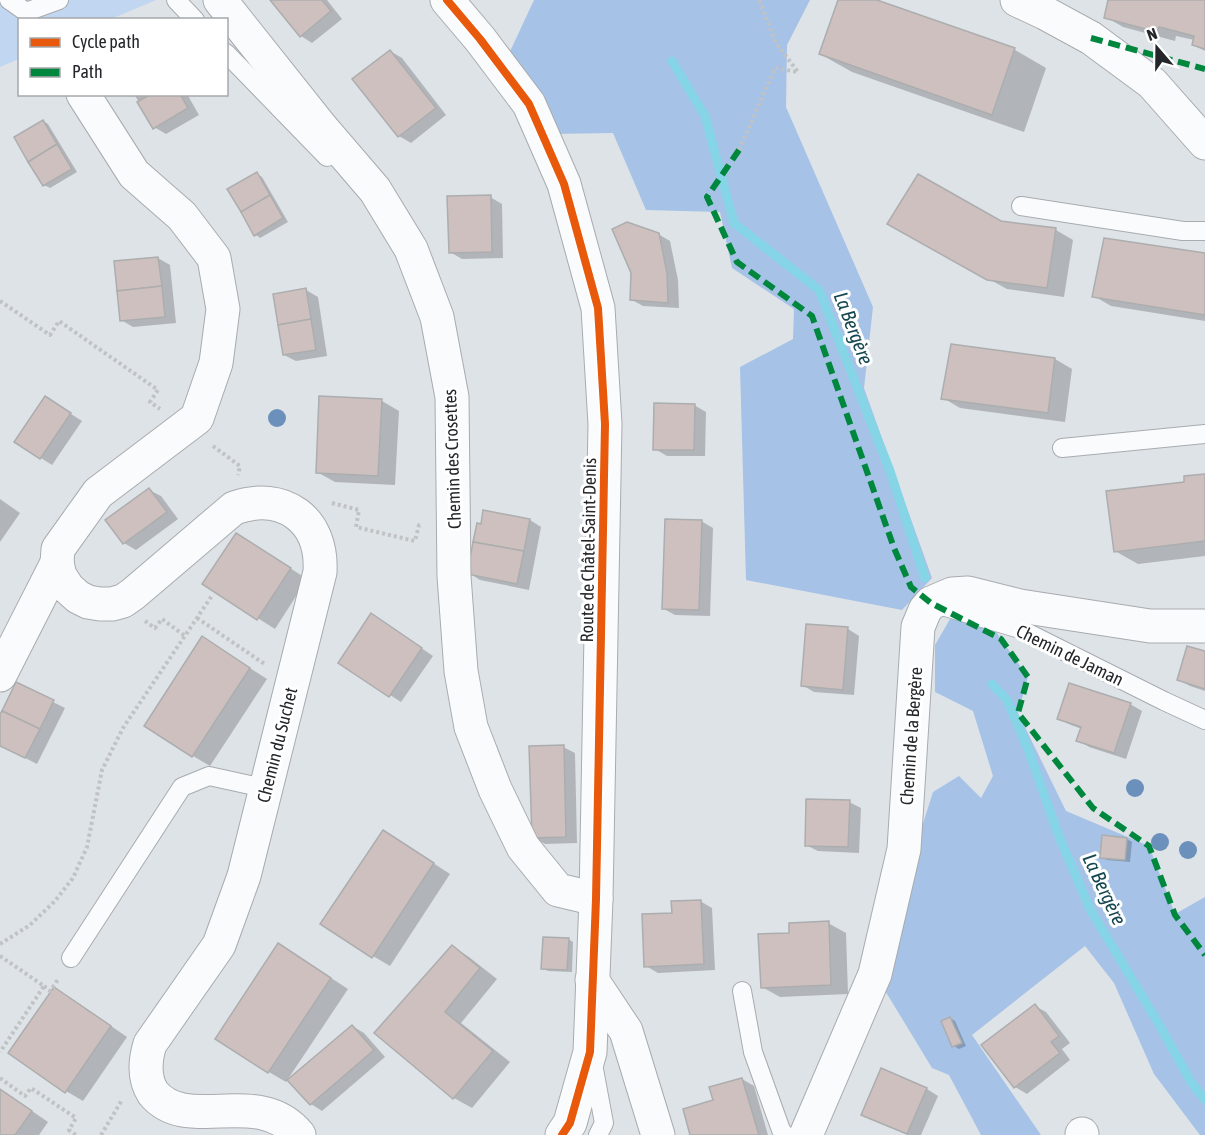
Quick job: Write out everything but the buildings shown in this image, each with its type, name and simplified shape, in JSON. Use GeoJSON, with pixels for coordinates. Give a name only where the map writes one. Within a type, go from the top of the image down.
{"type":"FeatureCollection","features":[{"type":"Feature","properties":{"kind":"street","name":"Chemin des Crosettes"},"geometry":{"type":"LineString","coordinates":[[220,0],[321,127],[375,190],[411,249],[437,317],[452,398],[454,576],[461,670],[471,727],[495,789],[523,847],[558,890],[596,899]]}},
{"type":"Feature","properties":{"kind":"street","name":"Route de Châtel-Saint-Denis"},"geometry":{"type":"LineString","coordinates":[[447,0],[530,104],[564,184],[598,308],[605,424],[596,899],[590,1052],[570,1123],[562,1135]]}},
{"type":"Feature","properties":{"kind":"street"},"geometry":{"type":"LineString","coordinates":[[1017,0],[1091,38],[1152,83],[1205,143]]}},
{"type":"Feature","properties":{"kind":"street"},"geometry":{"type":"LineString","coordinates":[[0,675],[57,563],[58,549],[98,494],[197,418],[216,363],[223,309],[214,258],[182,216],[134,174],[84,96]]}},
{"type":"Feature","properties":{"kind":"street","name":"Chemin du Suchet"},"geometry":{"type":"LineString","coordinates":[[57,563],[60,576],[78,597],[100,604],[123,601],[234,508],[248,503],[264,502],[293,511],[304,520],[318,544],[321,558],[320,572],[244,876],[219,945],[150,1044],[146,1056],[147,1080],[152,1092],[159,1102],[180,1116],[194,1119],[267,1115],[289,1125],[299,1135]]}},
{"type":"Feature","properties":{"kind":"street"},"geometry":{"type":"LineString","coordinates":[[931,603],[952,594],[968,593],[1020,606],[1076,616],[1150,626],[1205,626]]}},
{"type":"Feature","properties":{"kind":"street","name":"Chemin de la Bergère"},"geometry":{"type":"LineString","coordinates":[[806,1135],[875,974],[904,849],[918,627],[925,610],[931,603]]}},
{"type":"Feature","properties":{"kind":"street"},"geometry":{"type":"LineString","coordinates":[[592,980],[626,1031],[658,1135]]}},
{"type":"Feature","properties":{"kind":"lane"},"geometry":{"type":"LineString","coordinates":[[9,0],[26,12],[59,0]]}},
{"type":"Feature","properties":{"kind":"lane"},"geometry":{"type":"LineString","coordinates":[[176,0],[193,18]]}},
{"type":"Feature","properties":{"kind":"lane"},"geometry":{"type":"LineString","coordinates":[[228,55],[338,169],[357,169]]}},
{"type":"Feature","properties":{"kind":"lane"},"geometry":{"type":"LineString","coordinates":[[1021,206],[1184,231],[1205,231]]}},
{"type":"Feature","properties":{"kind":"lane"},"geometry":{"type":"LineString","coordinates":[[1062,448],[1205,434]]}},
{"type":"Feature","properties":{"kind":"lane","name":"Chemin de Jaman"},"geometry":{"type":"LineString","coordinates":[[931,603],[1020,629],[1205,720]]}},
{"type":"Feature","properties":{"kind":"lane"},"geometry":{"type":"LineString","coordinates":[[72,958],[182,787],[209,776],[250,784],[266,790]]}},
{"type":"Feature","properties":{"kind":"lane"},"geometry":{"type":"LineString","coordinates":[[742,991],[753,1052],[780,1130],[785,1135]]}},
{"type":"Feature","properties":{"kind":"lane"},"geometry":{"type":"LineString","coordinates":[[590,1052],[604,1123],[598,1135]]}},
{"type":"Feature","properties":{"kind":"path"},"geometry":{"type":"LineString","coordinates":[[739,150],[775,68],[798,72],[776,43],[759,0]]}},
{"type":"Feature","properties":{"kind":"path"},"geometry":{"type":"LineString","coordinates":[[0,301],[50,335],[59,321],[158,390],[150,402],[186,427]]}},
{"type":"Feature","properties":{"kind":"path"},"geometry":{"type":"LineString","coordinates":[[0,944],[30,924],[55,901],[73,878],[87,847],[102,770],[123,729],[213,594]]}},
{"type":"Feature","properties":{"kind":"path"},"geometry":{"type":"LineString","coordinates":[[197,618],[268,666]]}},
{"type":"Feature","properties":{"kind":"path"},"geometry":{"type":"LineString","coordinates":[[0,956],[44,986],[0,1052]]}},
{"type":"Feature","properties":{"kind":"path"},"geometry":{"type":"LineString","coordinates":[[0,1078],[25,1095],[31,1088],[76,1118],[69,1130],[76,1135]]}},
{"type":"Feature","properties":{"kind":"path"},"geometry":{"type":"LineString","coordinates":[[101,1135],[126,1095]]}},
{"type":"Feature","properties":{"kind":"shaded area"},"geometry":{"type":"Polygon","coordinates":[[[0,0],[156,0],[113,18],[18,18],[18,59],[0,67],[0,0]]]}},
{"type":"Feature","properties":{"kind":"shaded area"},"geometry":{"type":"Polygon","coordinates":[[[534,0],[810,0],[787,45],[786,107],[873,307],[864,388],[932,578],[902,610],[746,580],[740,367],[793,339],[794,309],[732,268],[720,212],[646,210],[613,133],[550,134],[507,58],[534,0]]]}},
{"type":"Feature","properties":{"kind":"shaded area"},"geometry":{"type":"Polygon","coordinates":[[[950,619],[989,622],[1028,677],[1018,713],[1066,811],[1149,846],[1175,914],[1205,897],[1205,1135],[1200,1135],[1154,1074],[1114,983],[1085,946],[972,1035],[1041,1135],[981,1135],[949,1075],[932,1068],[875,974],[933,792],[959,776],[981,798],[993,776],[973,711],[935,692],[935,645],[950,619]]]}},
{"type":"Feature","properties":{"kind":"waterway","name":"La Bergère"},"geometry":{"type":"LineString","coordinates":[[672,61],[705,116],[734,223],[819,290],[890,471],[925,578]]}},
{"type":"Feature","properties":{"kind":"waterway","name":"La Bergère"},"geometry":{"type":"LineString","coordinates":[[992,684],[1007,700],[1028,749],[1058,834],[1090,909],[1191,1082],[1205,1100]]}},
{"type":"Feature","properties":{"kind":"marked path"},"geometry":{"type":"LineString","coordinates":[[1091,38],[1205,69]]}},
{"type":"Feature","properties":{"kind":"marked path"},"geometry":{"type":"LineString","coordinates":[[739,150],[707,197],[737,262],[812,316],[894,548],[911,587],[931,603],[1001,639],[1028,677],[1018,713],[1093,808],[1149,846],[1175,915],[1205,955]]}},
{"type":"Feature","properties":{"kind":"cycle path"},"geometry":{"type":"LineString","coordinates":[[447,0],[529,104],[564,184],[598,308],[605,424],[596,899],[590,1052],[570,1123],[562,1135]]}}]}
